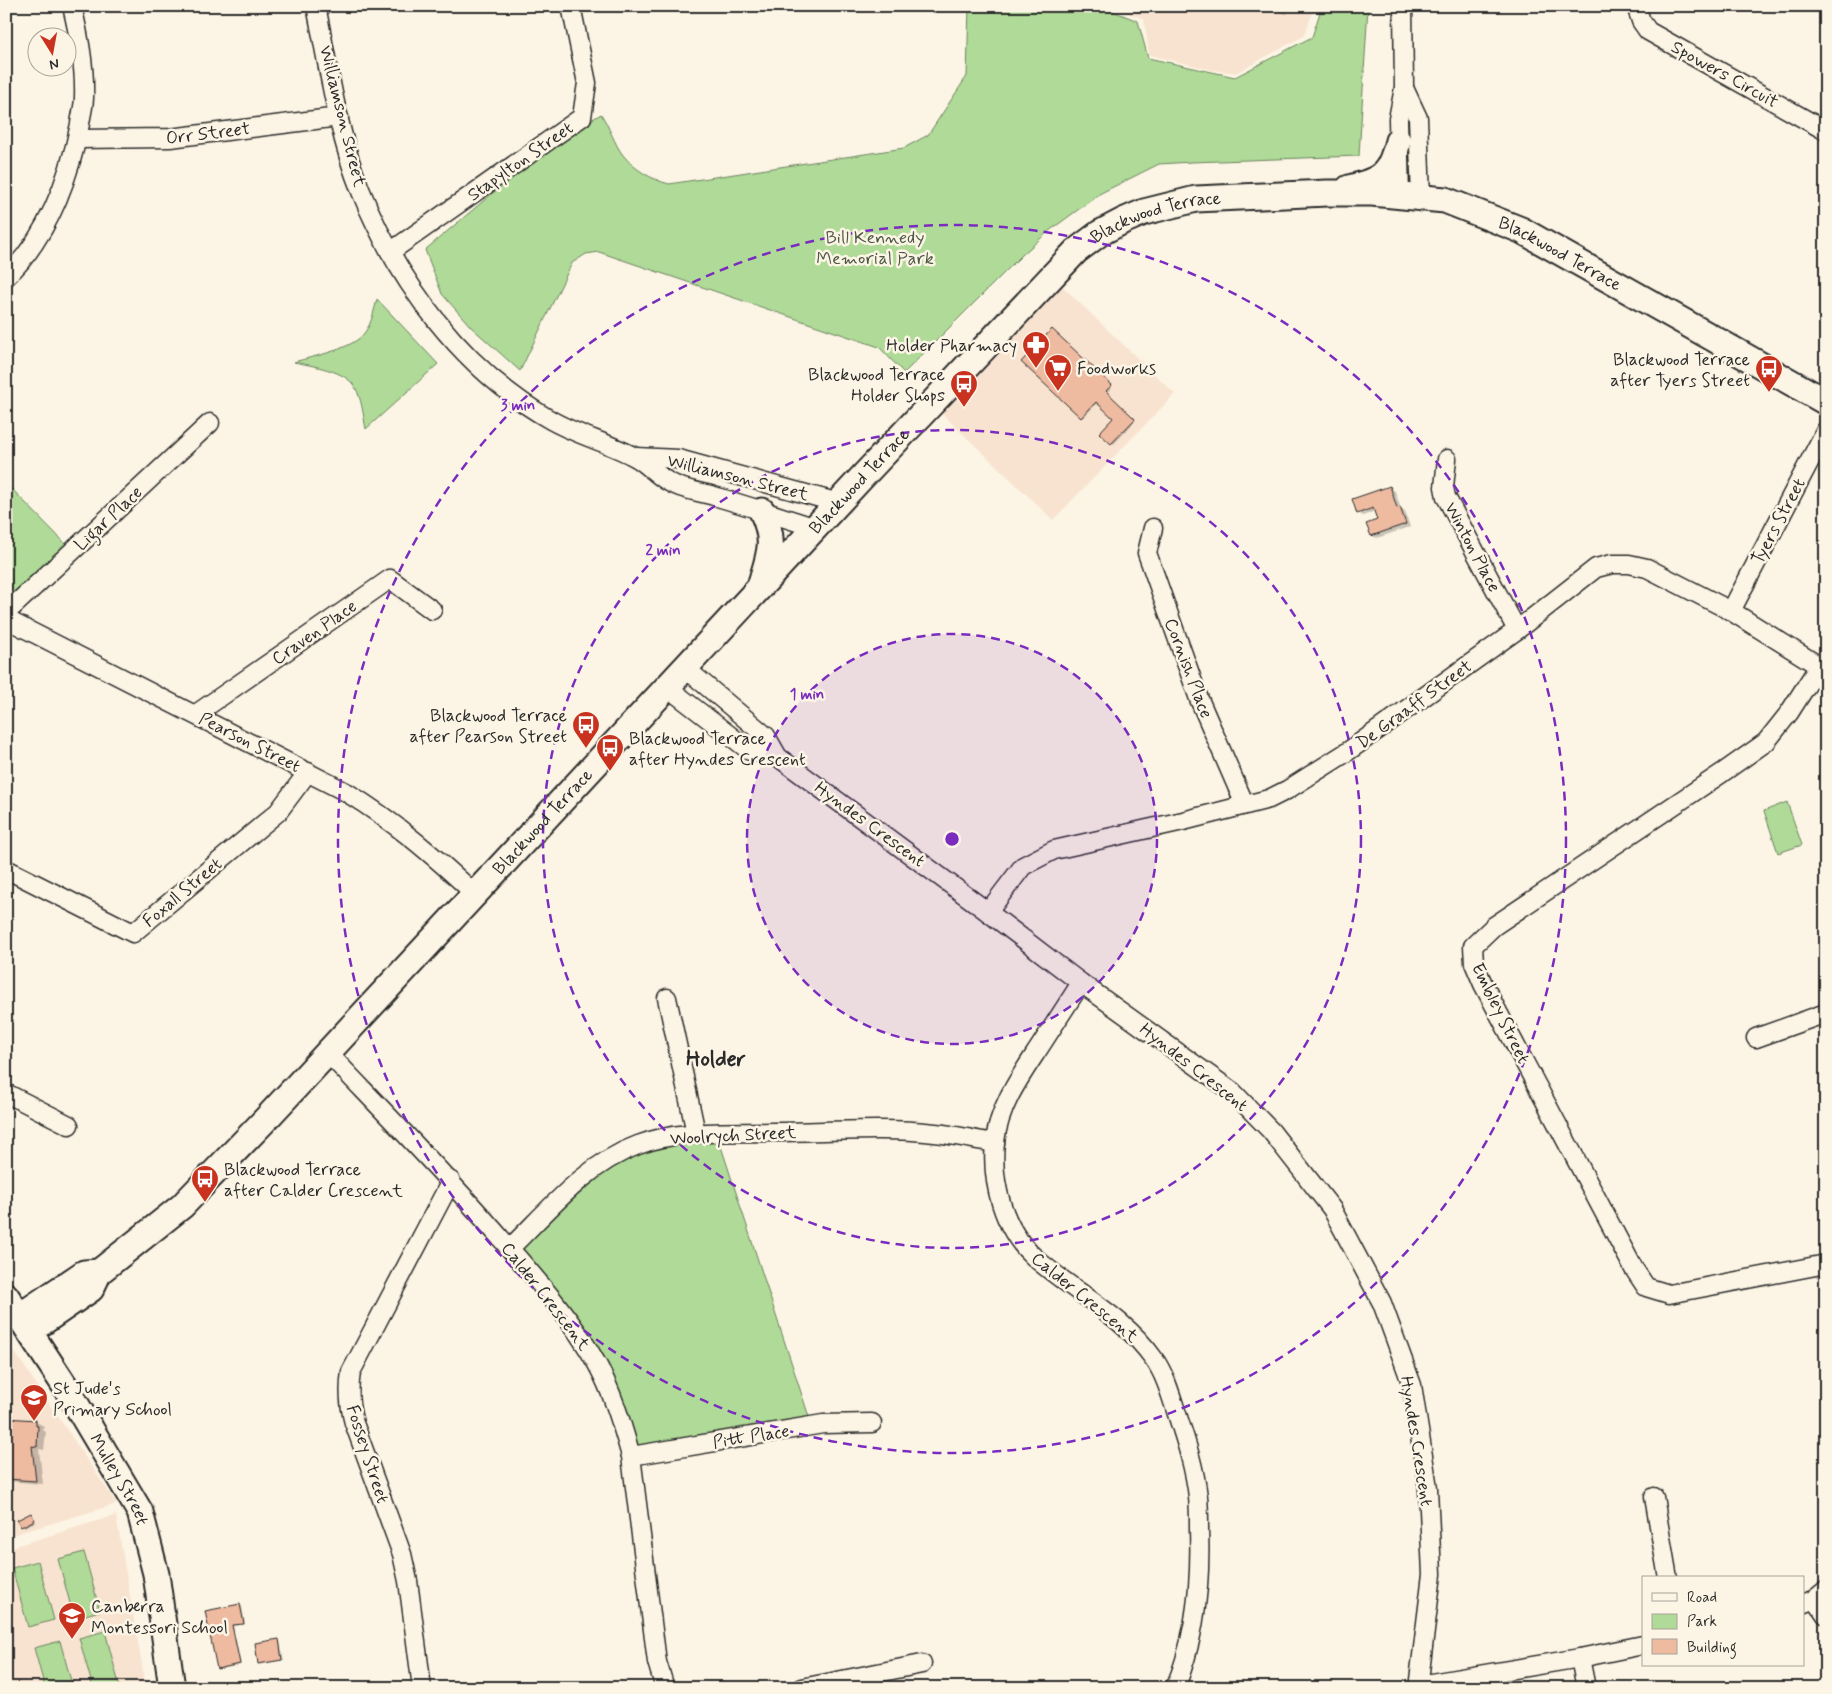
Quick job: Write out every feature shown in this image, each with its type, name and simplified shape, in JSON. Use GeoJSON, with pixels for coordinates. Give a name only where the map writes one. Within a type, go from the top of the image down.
{"type":"FeatureCollection","features":[{"type":"Feature","properties":{"kind":"street"},"geometry":{"type":"LineString","coordinates":[[6,277],[23,259],[39,235],[70,165],[77,139],[84,99],[81,46],[72,6]]}},
{"type":"Feature","properties":{"kind":"street","name":"Williamson Street"},"geometry":{"type":"LineString","coordinates":[[316,6],[348,151],[360,189],[390,252],[428,311],[456,343],[501,386],[523,404],[551,420],[636,457],[670,483],[816,528]]}},
{"type":"Feature","properties":{"kind":"street","name":"Stapylton Street"},"geometry":{"type":"LineString","coordinates":[[390,252],[582,117],[587,83],[570,6]]}},
{"type":"Feature","properties":{"kind":"street"},"geometry":{"type":"LineString","coordinates":[[1403,6],[1404,88],[1398,119],[1398,141],[1410,197]]}},
{"type":"Feature","properties":{"kind":"street","name":"Spowers Circuit"},"geometry":{"type":"LineString","coordinates":[[1636,6],[1641,21],[1648,31],[1826,131]]}},
{"type":"Feature","properties":{"kind":"street"},"geometry":{"type":"LineString","coordinates":[[1404,88],[1418,118],[1410,197]]}},
{"type":"Feature","properties":{"kind":"street","name":"Orr Street"},"geometry":{"type":"LineString","coordinates":[[77,139],[170,138],[340,117]]}},
{"type":"Feature","properties":{"kind":"street"},"geometry":{"type":"LineString","coordinates":[[1327,193],[1372,182],[1393,163],[1398,141]]}},
{"type":"Feature","properties":{"kind":"street","name":"Blackwood Terrace"},"geometry":{"type":"LineString","coordinates":[[25,1324],[91,1289],[98,1272],[182,1206],[328,1053],[667,687],[1076,251],[1100,233],[1144,212],[1196,199],[1327,193],[1372,193],[1445,200],[1521,230],[1826,402]]}},
{"type":"Feature","properties":{"kind":"street","name":"Ligar Place"},"geometry":{"type":"LineString","coordinates":[[6,614],[210,423]]}},
{"type":"Feature","properties":{"kind":"street","name":"Tyers Street"},"geometry":{"type":"LineString","coordinates":[[1730,611],[1826,430]]}},
{"type":"Feature","properties":{"kind":"street","name":"Williamson Street"},"geometry":{"type":"LineString","coordinates":[[636,457],[678,459],[839,503]]}},
{"type":"Feature","properties":{"kind":"street","name":"Winton Place"},"geometry":{"type":"LineString","coordinates":[[1447,459],[1444,487],[1446,497],[1517,630]]}},
{"type":"Feature","properties":{"kind":"street"},"geometry":{"type":"LineString","coordinates":[[760,588],[770,555],[771,535],[762,510]]}},
{"type":"Feature","properties":{"kind":"street","name":"Cornish Place"},"geometry":{"type":"LineString","coordinates":[[1153,528],[1147,553],[1200,699],[1245,805]]}},
{"type":"Feature","properties":{"kind":"street","name":"De Graaff Street"},"geometry":{"type":"LineString","coordinates":[[988,912],[1023,866],[1054,850],[1245,805],[1287,790],[1318,771],[1517,630],[1596,568],[1612,564],[1629,564],[1647,568],[1730,611],[1822,670]]}},
{"type":"Feature","properties":{"kind":"street","name":"Craven Place"},"geometry":{"type":"LineString","coordinates":[[196,714],[390,579],[432,610]]}},
{"type":"Feature","properties":{"kind":"street","name":"Pearson Street"},"geometry":{"type":"LineString","coordinates":[[6,619],[346,792],[393,822],[434,856],[475,894]]}},
{"type":"Feature","properties":{"kind":"street","name":"Hyndes Crescent"},"geometry":{"type":"LineString","coordinates":[[685,668],[766,736],[778,757],[1081,983],[1233,1092],[1271,1131],[1332,1209],[1382,1303],[1412,1385],[1428,1488],[1432,1574],[1418,1687]]}},
{"type":"Feature","properties":{"kind":"street","name":"Embley Street"},"geometry":{"type":"LineString","coordinates":[[1822,670],[1766,742],[1722,774],[1494,926],[1473,946],[1474,963],[1483,984],[1634,1269],[1646,1287],[1669,1294],[1826,1264]]}},
{"type":"Feature","properties":{"kind":"street","name":"Hyndes Crescent"},"geometry":{"type":"LineString","coordinates":[[667,687],[750,751],[778,757]]}},
{"type":"Feature","properties":{"kind":"street","name":"Foxall Street"},"geometry":{"type":"LineString","coordinates":[[6,869],[133,933],[278,812],[308,772]]}},
{"type":"Feature","properties":{"kind":"street","name":"Calder Crescent"},"geometry":{"type":"LineString","coordinates":[[1081,983],[1008,1097],[1000,1118],[995,1143],[998,1190],[1007,1217],[1018,1238],[1033,1256],[1127,1328],[1155,1359],[1169,1391],[1190,1456],[1198,1497],[1199,1582],[1194,1620],[1175,1688]]}},
{"type":"Feature","properties":{"kind":"street"},"geometry":{"type":"LineString","coordinates":[[667,998],[696,1133]]}},
{"type":"Feature","properties":{"kind":"street"},"geometry":{"type":"LineString","coordinates":[[1756,1038],[1826,1013]]}},
{"type":"Feature","properties":{"kind":"street","name":"Calder Crescent"},"geometry":{"type":"LineString","coordinates":[[328,1053],[451,1181],[510,1248],[561,1310],[597,1365],[622,1423],[631,1456],[657,1662],[665,1688]]}},
{"type":"Feature","properties":{"kind":"street"},"geometry":{"type":"LineString","coordinates":[[6,1093],[68,1125]]}},
{"type":"Feature","properties":{"kind":"street","name":"Woolrych Street"},"geometry":{"type":"LineString","coordinates":[[510,1248],[582,1178],[604,1163],[638,1145],[674,1136],[696,1133],[891,1131],[935,1133],[995,1143]]}},
{"type":"Feature","properties":{"kind":"street","name":"Fossey Street"},"geometry":{"type":"LineString","coordinates":[[422,1688],[410,1590],[402,1554],[354,1423],[348,1391],[351,1372],[451,1181]]}},
{"type":"Feature","properties":{"kind":"street","name":"Mulley Street"},"geometry":{"type":"LineString","coordinates":[[6,1296],[72,1396],[140,1512],[156,1574],[172,1688]]}},
{"type":"Feature","properties":{"kind":"street","name":"Pitt Place"},"geometry":{"type":"LineString","coordinates":[[631,1456],[823,1424],[872,1423]]}},
{"type":"Feature","properties":{"kind":"street"},"geometry":{"type":"LineString","coordinates":[[1654,1497],[1668,1576]]}},
{"type":"Feature","properties":{"kind":"street"},"geometry":{"type":"LineString","coordinates":[[1815,1598],[1826,1615]]}},
{"type":"Feature","properties":{"kind":"street"},"geometry":{"type":"LineString","coordinates":[[1418,1687],[1642,1645]]}},
{"type":"Feature","properties":{"kind":"street"},"geometry":{"type":"LineString","coordinates":[[1580,1658],[1586,1688]]}},
{"type":"Feature","properties":{"kind":"street"},"geometry":{"type":"LineString","coordinates":[[802,1688],[922,1664]]}},
{"type":"Feature","properties":{"kind":"shaded area"},"geometry":{"type":"Polygon","coordinates":[[[1110,6],[1315,6],[1304,36],[1236,73],[1212,70],[1149,55],[1144,19],[1110,6]]]}},
{"type":"Feature","properties":{"kind":"shaded area"},"geometry":{"type":"Polygon","coordinates":[[[1062,286],[1175,394],[1053,520],[940,412],[1062,286]]]}},
{"type":"Feature","properties":{"kind":"shaded area","name":"St Jude's Primary School"},"geometry":{"type":"Polygon","coordinates":[[[6,1339],[117,1504],[6,1537],[6,1339]]]}},
{"type":"Feature","properties":{"kind":"shaded area","name":"Canberra Montessori School"},"geometry":{"type":"Polygon","coordinates":[[[116,1515],[146,1688],[6,1688],[6,1549],[116,1515]]]}},
{"type":"Feature","properties":{"kind":"green space","name":"Bill Kennedy Memorial Park"},"geometry":{"type":"Polygon","coordinates":[[[969,6],[1100,6],[1138,21],[1148,58],[1235,77],[1312,37],[1322,6],[1368,6],[1359,156],[1159,164],[1101,193],[1049,231],[1022,255],[904,373],[879,347],[599,252],[586,254],[572,263],[520,371],[471,327],[442,294],[425,250],[550,145],[601,114],[623,155],[644,173],[669,184],[904,148],[928,135],[967,76],[969,6]]]}},
{"type":"Feature","properties":{"kind":"green space"},"geometry":{"type":"Polygon","coordinates":[[[377,299],[438,364],[366,429],[359,397],[350,381],[344,376],[328,370],[294,362],[333,351],[360,338],[369,325],[377,299]]]}},
{"type":"Feature","properties":{"kind":"green space"},"geometry":{"type":"Polygon","coordinates":[[[6,483],[67,545],[6,608],[6,483]]]}},
{"type":"Feature","properties":{"kind":"green space"},"geometry":{"type":"Polygon","coordinates":[[[1787,802],[1802,845],[1778,853],[1764,811],[1787,802]]]}},
{"type":"Feature","properties":{"kind":"green space"},"geometry":{"type":"Polygon","coordinates":[[[716,1131],[811,1423],[635,1451],[590,1349],[513,1247],[616,1149],[716,1131]]]}},
{"type":"Feature","properties":{"kind":"green space"},"geometry":{"type":"Polygon","coordinates":[[[84,1552],[100,1611],[74,1618],[58,1559],[84,1552]]]}},
{"type":"Feature","properties":{"kind":"green space"},"geometry":{"type":"Polygon","coordinates":[[[38,1561],[54,1620],[28,1627],[12,1568],[38,1561]]]}},
{"type":"Feature","properties":{"kind":"green space"},"geometry":{"type":"Polygon","coordinates":[[[105,1631],[120,1688],[93,1688],[79,1638],[105,1631]]]}},
{"type":"Feature","properties":{"kind":"green space"},"geometry":{"type":"Polygon","coordinates":[[[60,1641],[73,1688],[45,1688],[34,1648],[60,1641]]]}},
{"type":"Feature","properties":{"kind":"building"},"geometry":{"type":"Polygon","coordinates":[[[1052,329],[1112,385],[1106,391],[1135,419],[1111,444],[1099,433],[1113,418],[1096,402],[1081,418],[1021,362],[1052,329]]]}},
{"type":"Feature","properties":{"kind":"building"},"geometry":{"type":"Polygon","coordinates":[[[1390,486],[1397,508],[1400,507],[1406,524],[1371,536],[1366,524],[1377,520],[1373,508],[1357,514],[1352,499],[1390,486]]]}},
{"type":"Feature","properties":{"kind":"building"},"geometry":{"type":"Polygon","coordinates":[[[6,1418],[36,1420],[36,1426],[38,1426],[37,1447],[32,1446],[36,1481],[6,1479],[6,1418]]]}},
{"type":"Feature","properties":{"kind":"building"},"geometry":{"type":"Polygon","coordinates":[[[31,1513],[35,1520],[21,1527],[17,1520],[31,1513]]]}},
{"type":"Feature","properties":{"kind":"building"},"geometry":{"type":"Polygon","coordinates":[[[240,1604],[244,1624],[232,1625],[240,1664],[217,1669],[205,1611],[240,1604]]]}},
{"type":"Feature","properties":{"kind":"building"},"geometry":{"type":"Polygon","coordinates":[[[279,1639],[282,1660],[258,1664],[255,1643],[279,1639]]]}},
{"type":"Feature","properties":{"kind":"place","name":"Holder Pharmacy"},"geometry":{"type":"Point","coordinates":[1036,369]}},
{"type":"Feature","properties":{"kind":"place","name":"Foodworks"},"geometry":{"type":"Point","coordinates":[1058,392]}},
{"type":"Feature","properties":{"kind":"place","name":"Blackwood Terrace after Tyers Street"},"geometry":{"type":"Point","coordinates":[1769,393]}},
{"type":"Feature","properties":{"kind":"place","name":"Blackwood Terrace Holder Shops"},"geometry":{"type":"Point","coordinates":[964,408]}},
{"type":"Feature","properties":{"kind":"place","name":"Blackwood Terrace after Pearson Street"},"geometry":{"type":"Point","coordinates":[586,749]}},
{"type":"Feature","properties":{"kind":"place","name":"Blackwood Terrace after Hyndes Crescent"},"geometry":{"type":"Point","coordinates":[610,772]}},
{"type":"Feature","properties":{"kind":"place","name":"Blackwood Terrace after Calder Crescent"},"geometry":{"type":"Point","coordinates":[205,1203]}},
{"type":"Feature","properties":{"kind":"place","name":"St Jude's Primary School"},"geometry":{"type":"Point","coordinates":[34,1422]}},
{"type":"Feature","properties":{"kind":"place","name":"Canberra Montessori School"},"geometry":{"type":"Point","coordinates":[72,1640]}},
{"type":"Feature","properties":{"kind":"district","name":"Holder"},"geometry":{"type":"Point","coordinates":[716,1058]}}]}
